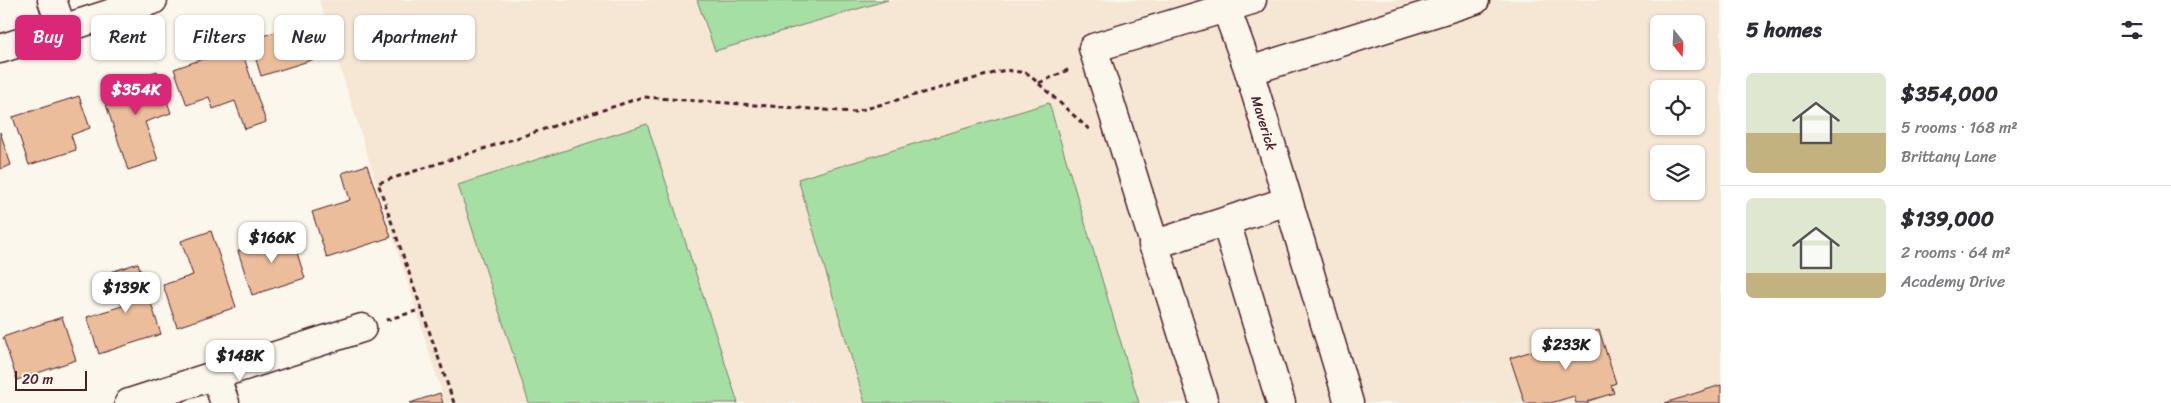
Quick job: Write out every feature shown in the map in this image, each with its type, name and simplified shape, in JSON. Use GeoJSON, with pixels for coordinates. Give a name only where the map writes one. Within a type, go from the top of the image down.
{"type":"FeatureCollection","features":[{"type":"Feature","properties":{"kind":"street"},"geometry":{"type":"LineString","coordinates":[[52,0],[57,15]]}},
{"type":"Feature","properties":{"kind":"street"},"geometry":{"type":"LineString","coordinates":[[81,23],[153,0]]}},
{"type":"Feature","properties":{"kind":"street"},"geometry":{"type":"LineString","coordinates":[[1248,71],[1470,1]]}},
{"type":"Feature","properties":{"kind":"street"},"geometry":{"type":"LineString","coordinates":[[1204,403],[1153,245],[1093,48],[1239,4]]}},
{"type":"Feature","properties":{"kind":"street","name":"Maverick"},"geometry":{"type":"LineString","coordinates":[[1239,4],[1248,71],[1349,403]]}},
{"type":"Feature","properties":{"kind":"street"},"geometry":{"type":"LineString","coordinates":[[0,49],[15,44]]}},
{"type":"Feature","properties":{"kind":"street"},"geometry":{"type":"LineString","coordinates":[[1153,245],[1288,201]]}},
{"type":"Feature","properties":{"kind":"street"},"geometry":{"type":"LineString","coordinates":[[1226,222],[1282,403]]}},
{"type":"Feature","properties":{"kind":"street"},"geometry":{"type":"LineString","coordinates":[[129,403],[362,328]]}},
{"type":"Feature","properties":{"kind":"street"},"geometry":{"type":"LineString","coordinates":[[216,375],[225,403]]}},
{"type":"Feature","properties":{"kind":"path"},"geometry":{"type":"LineString","coordinates":[[1038,83],[1070,68]]}},
{"type":"Feature","properties":{"kind":"path"},"geometry":{"type":"LineString","coordinates":[[454,403],[378,183],[643,97],[854,112],[1005,70],[1027,73],[1090,131],[1095,138]]}},
{"type":"Feature","properties":{"kind":"path"},"geometry":{"type":"LineString","coordinates":[[362,328],[423,309]]}},
{"type":"Feature","properties":{"kind":"shaded area"},"geometry":{"type":"Polygon","coordinates":[[[319,0],[1721,0],[1721,403],[445,403],[338,60],[344,60],[344,15],[324,15],[319,0]]]}},
{"type":"Feature","properties":{"kind":"green space"},"geometry":{"type":"Polygon","coordinates":[[[697,0],[888,0],[715,51],[697,0]]]}},
{"type":"Feature","properties":{"kind":"green space"},"geometry":{"type":"Polygon","coordinates":[[[1049,103],[1139,403],[865,403],[798,179],[1049,103]]]}},
{"type":"Feature","properties":{"kind":"green space"},"geometry":{"type":"Polygon","coordinates":[[[647,124],[738,403],[529,403],[458,185],[647,124]]]}},
{"type":"Feature","properties":{"kind":"building"},"geometry":{"type":"Polygon","coordinates":[[[274,32],[274,60],[312,60],[261,76],[256,60],[264,60],[264,36],[274,32]]]}},
{"type":"Feature","properties":{"kind":"building"},"geometry":{"type":"Polygon","coordinates":[[[200,60],[245,60],[266,122],[245,129],[235,101],[213,109],[209,97],[187,105],[174,69],[200,60]]]}},
{"type":"Feature","properties":{"kind":"building"},"geometry":{"type":"Polygon","coordinates":[[[157,71],[171,113],[145,122],[158,160],[128,170],[101,90],[157,71]]]}},
{"type":"Feature","properties":{"kind":"building"},"geometry":{"type":"Polygon","coordinates":[[[79,96],[90,128],[71,135],[76,150],[29,165],[13,117],[79,96]]]}},
{"type":"Feature","properties":{"kind":"building"},"geometry":{"type":"Polygon","coordinates":[[[0,132],[11,165],[0,169],[0,132]]]}},
{"type":"Feature","properties":{"kind":"building"},"geometry":{"type":"Polygon","coordinates":[[[367,165],[391,237],[327,258],[312,212],[350,200],[342,173],[367,165]]]}},
{"type":"Feature","properties":{"kind":"building"},"geometry":{"type":"Polygon","coordinates":[[[211,231],[236,307],[177,327],[163,285],[193,275],[181,241],[211,231]]]}},
{"type":"Feature","properties":{"kind":"building"},"geometry":{"type":"Polygon","coordinates":[[[291,234],[305,278],[252,295],[238,251],[291,234]]]}},
{"type":"Feature","properties":{"kind":"building"},"geometry":{"type":"Polygon","coordinates":[[[138,263],[161,334],[99,354],[87,317],[122,306],[111,272],[138,263]]]}},
{"type":"Feature","properties":{"kind":"building"},"geometry":{"type":"Polygon","coordinates":[[[62,317],[76,360],[17,380],[3,337],[62,317]]]}},
{"type":"Feature","properties":{"kind":"building"},"geometry":{"type":"Polygon","coordinates":[[[1599,330],[1616,383],[1611,385],[1614,393],[1588,401],[1588,403],[1576,403],[1574,396],[1551,403],[1525,403],[1510,358],[1599,330]]]}},
{"type":"Feature","properties":{"kind":"building"},"geometry":{"type":"Polygon","coordinates":[[[1721,385],[1721,403],[1665,403],[1721,385]]]}},
{"type":"Feature","properties":{"kind":"building"},"geometry":{"type":"Polygon","coordinates":[[[440,393],[443,403],[410,403],[440,393]]]}}]}
